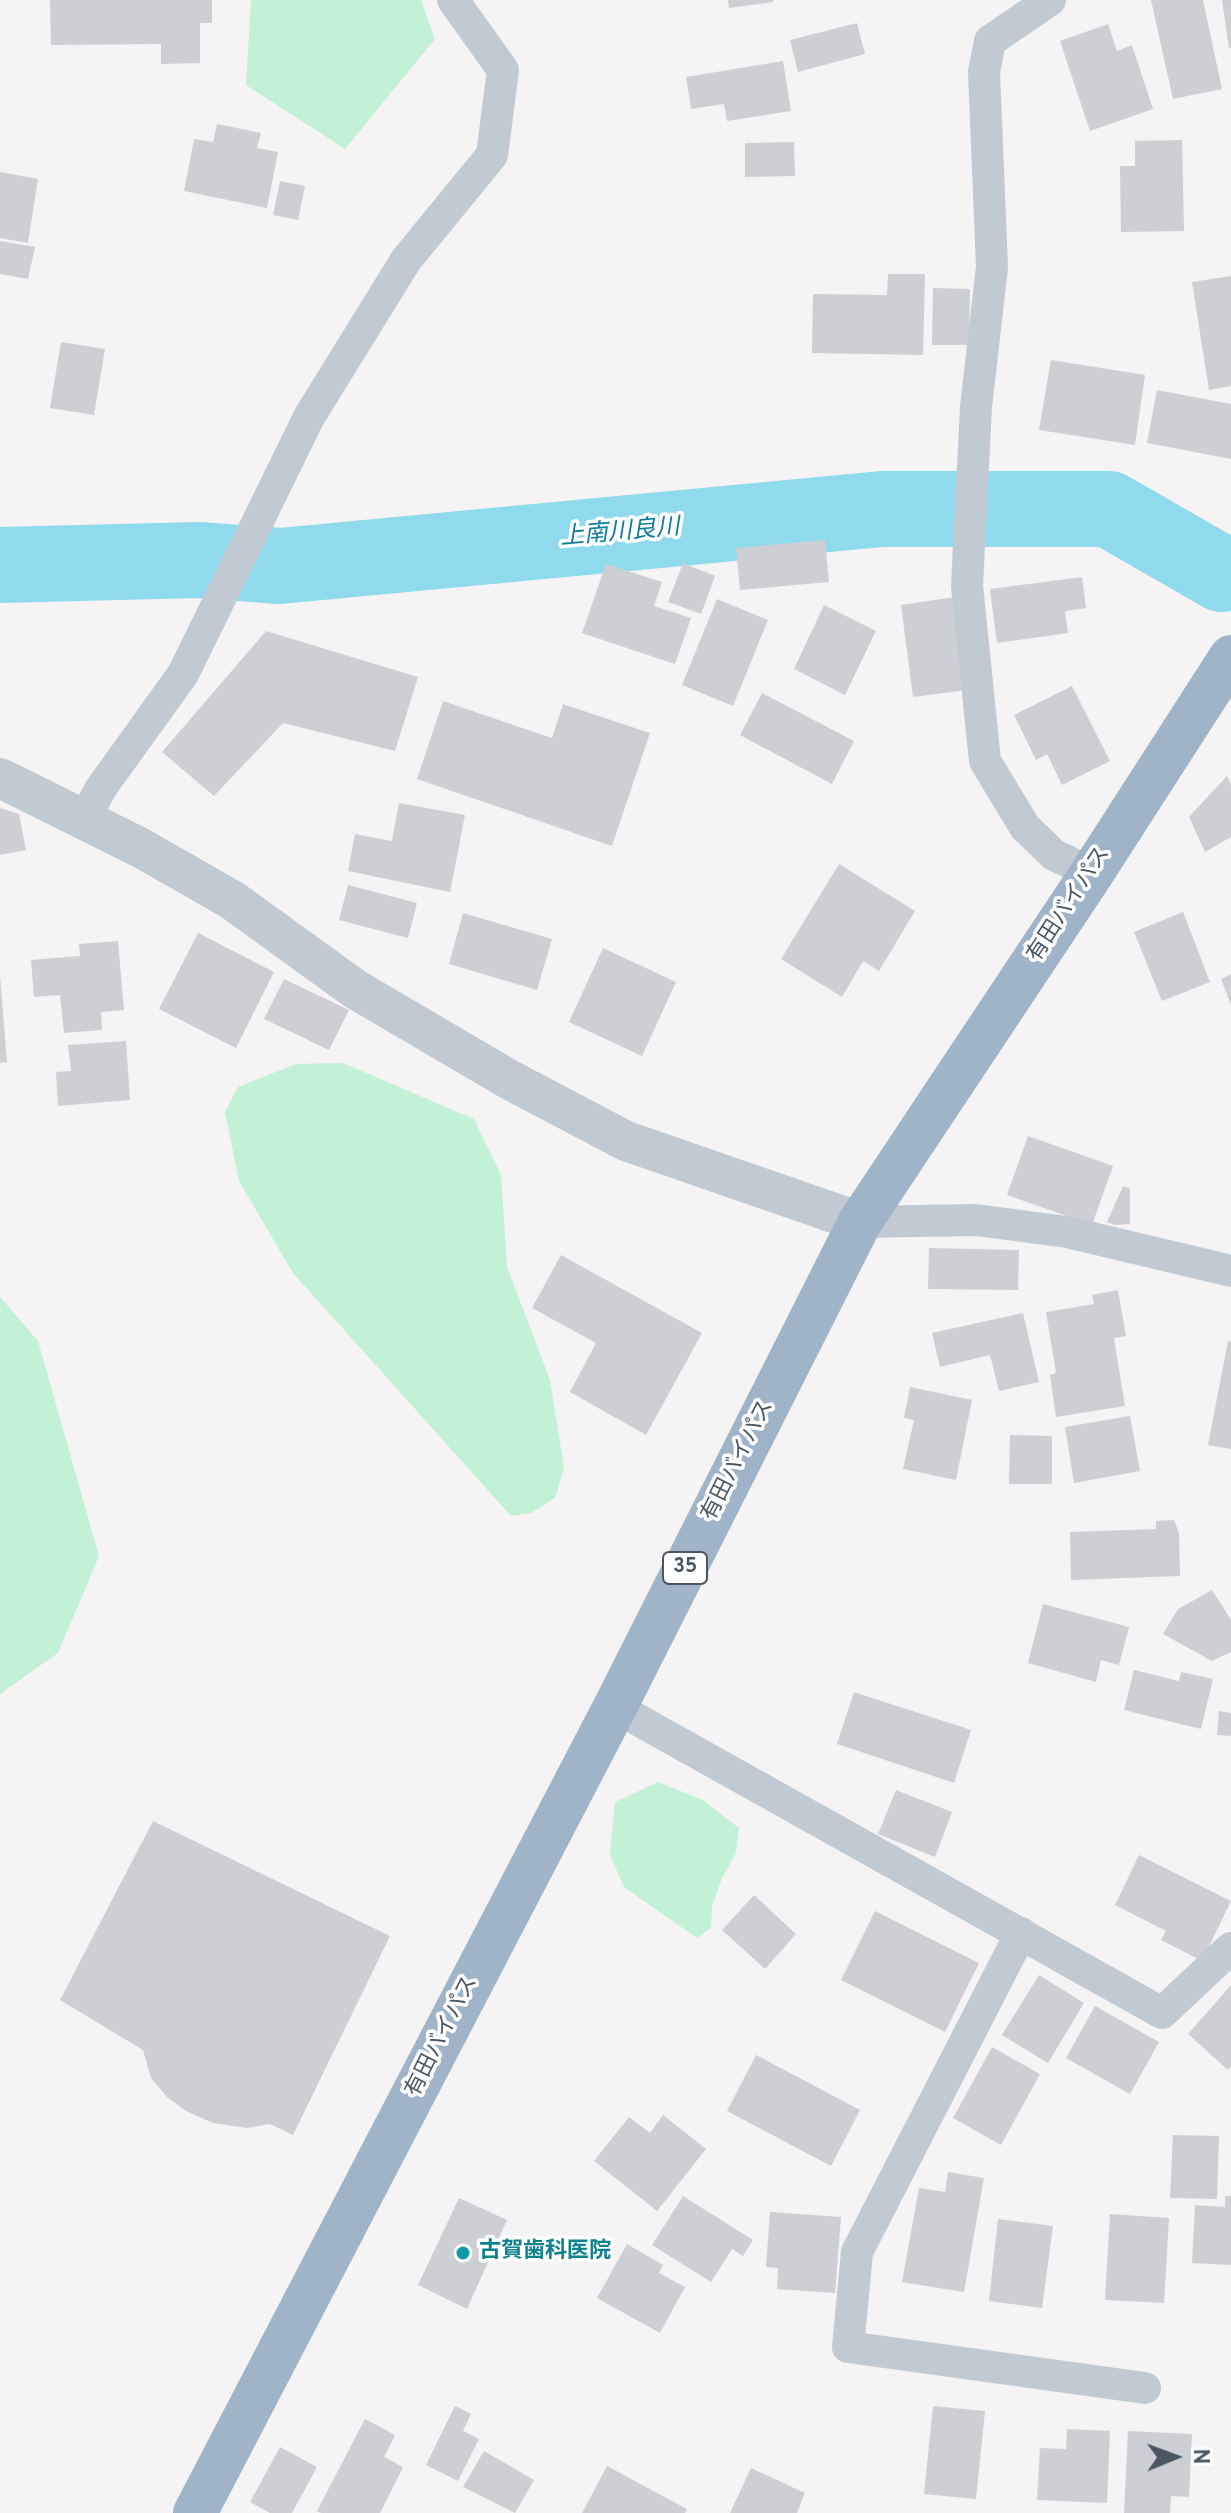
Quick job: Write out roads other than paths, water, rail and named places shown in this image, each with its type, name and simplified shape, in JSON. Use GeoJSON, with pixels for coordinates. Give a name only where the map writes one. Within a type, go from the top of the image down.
{"type":"FeatureCollection","features":[{"type":"Feature","properties":{"kind":"highway","name":"有田バイパス"},"geometry":{"type":"LineString","coordinates":[[205,2510],[860,1222],[1231,657]]}},
{"type":"Feature","properties":{"kind":"street"},"geometry":{"type":"LineString","coordinates":[[84,819],[101,788],[183,674],[309,417],[406,260],[492,155],[503,70],[453,0]]}},
{"type":"Feature","properties":{"kind":"street"},"geometry":{"type":"LineString","coordinates":[[1050,0],[990,41],[984,72],[992,267],[976,407],[967,586],[985,761],[1025,827],[1054,855],[1092,873]]}},
{"type":"Feature","properties":{"kind":"street"},"geometry":{"type":"LineString","coordinates":[[0,778],[84,819],[232,900],[381,1004],[510,1080],[626,1141],[860,1222],[976,1220],[1067,1232],[1231,1271]]}},
{"type":"Feature","properties":{"kind":"street"},"geometry":{"type":"LineString","coordinates":[[615,1707],[1162,2013],[1231,1948]]}},
{"type":"Feature","properties":{"kind":"street"},"geometry":{"type":"LineString","coordinates":[[1021,1933],[857,2252],[848,2347],[1145,2388]]}},
{"type":"Feature","properties":{"kind":"waterway","name":"上南川良川"},"geometry":{"type":"LineString","coordinates":[[0,565],[198,560],[280,566],[882,509],[1109,509],[1222,574]]}},
{"type":"Feature","properties":{"kind":"place","name":"古賀歯科医院"},"geometry":{"type":"Point","coordinates":[463,2253]}}]}
